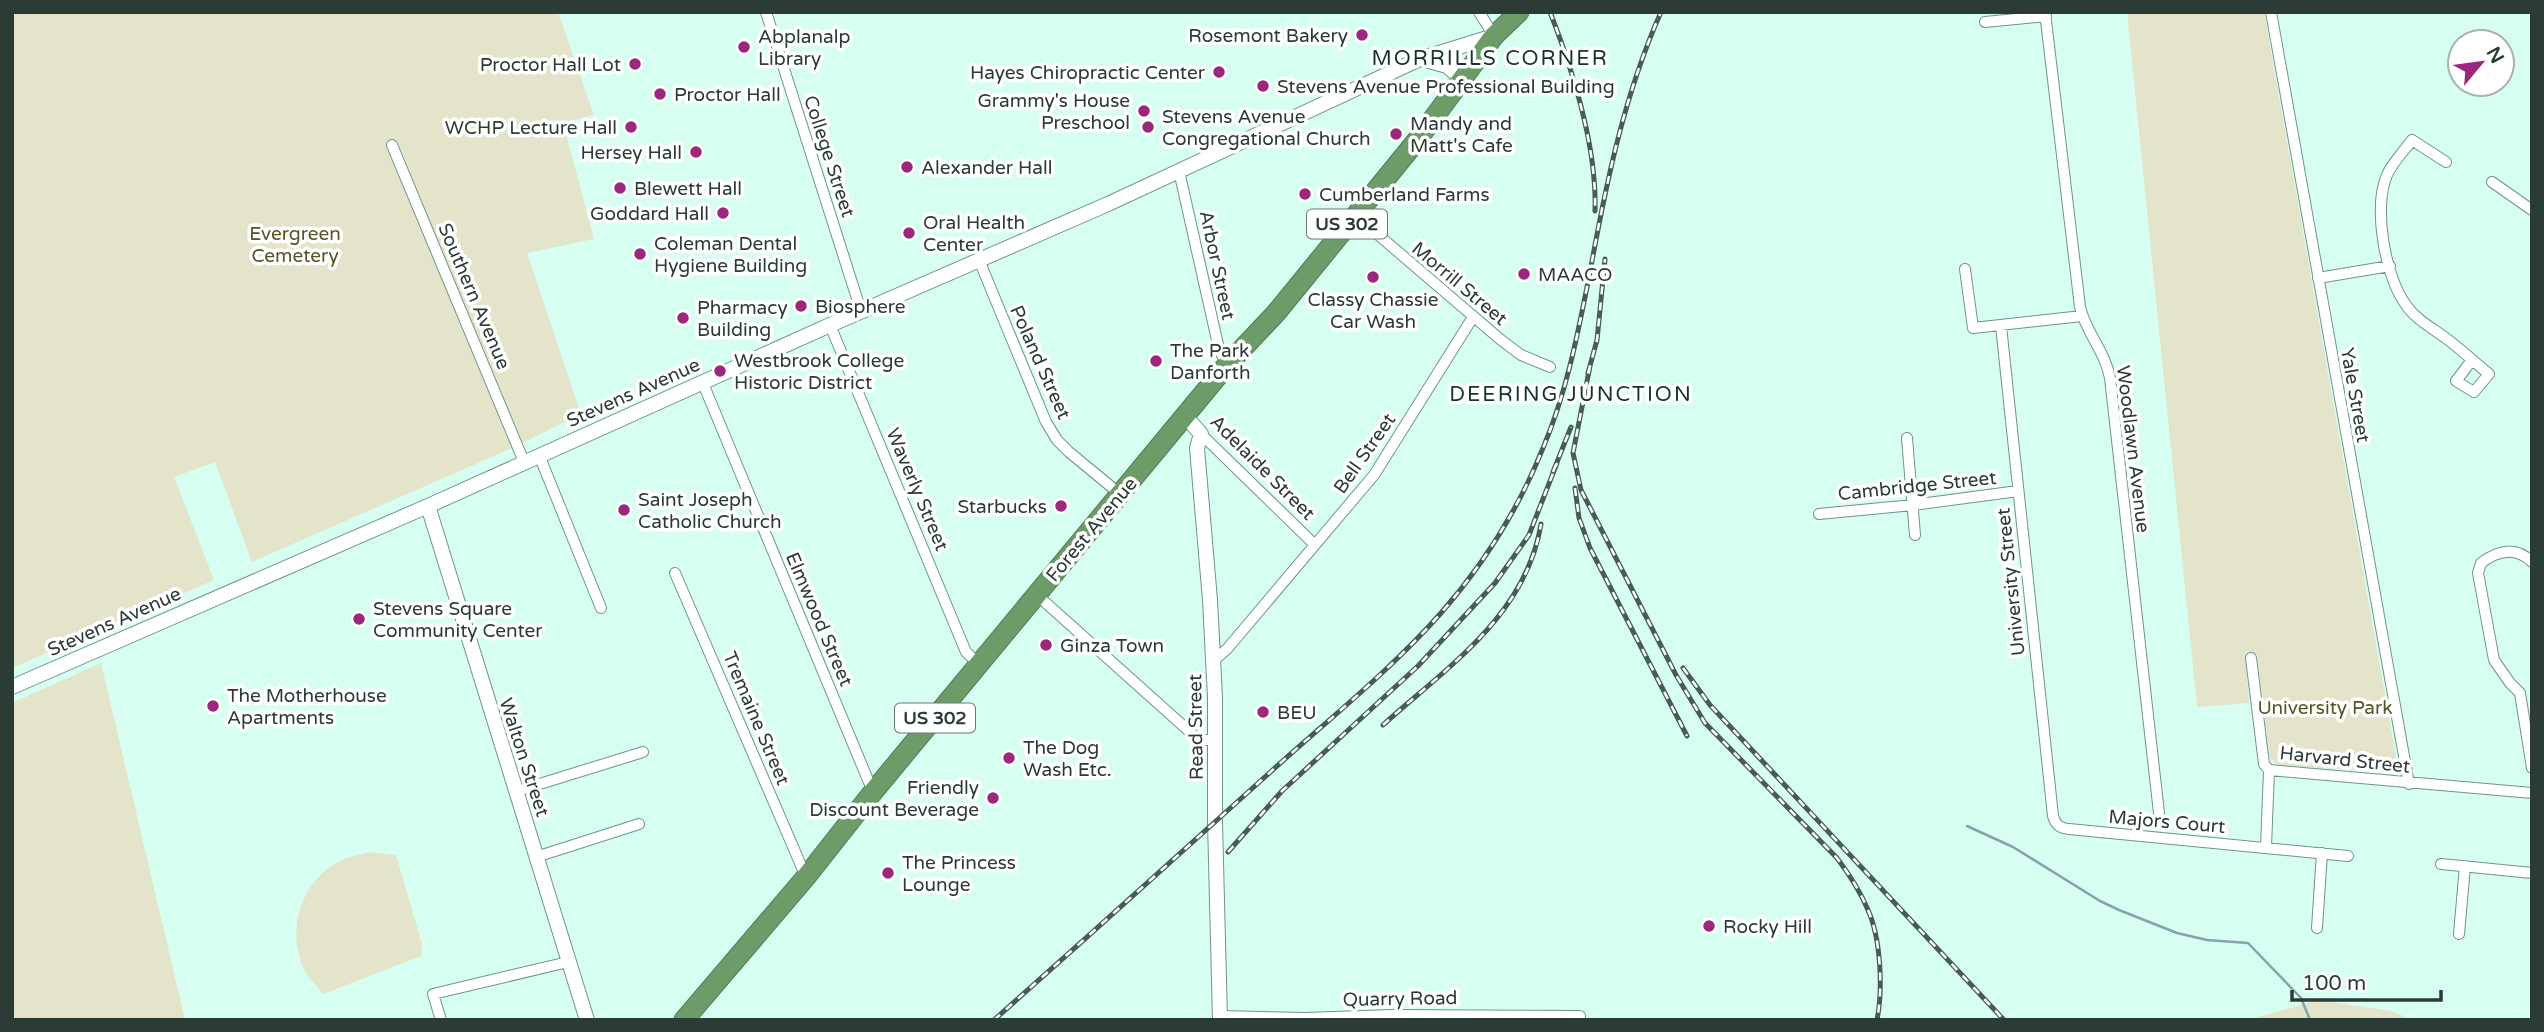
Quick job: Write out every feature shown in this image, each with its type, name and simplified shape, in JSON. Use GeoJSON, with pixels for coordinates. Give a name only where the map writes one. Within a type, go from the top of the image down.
{"type":"FeatureCollection","features":[{"type":"Feature","properties":{"kind":"highway","name":"US 302"},"geometry":{"type":"LineString","coordinates":[[1494,36],[1519,12]]}},
{"type":"Feature","properties":{"kind":"highway","name":"Forest Avenue"},"geometry":{"type":"LineString","coordinates":[[684,1020],[806,877],[873,792],[1227,365],[1276,313],[1463,80],[1494,36]]}},
{"type":"Feature","properties":{"kind":"main road","name":"Stevens Avenue"},"geometry":{"type":"LineString","coordinates":[[12,687],[428,506],[1179,171],[1420,59],[1494,36]]}},
{"type":"Feature","properties":{"kind":"main road"},"geometry":{"type":"LineString","coordinates":[[1420,59],[1447,66],[1463,80]]}},
{"type":"Feature","properties":{"kind":"main road","name":"Adelaide Street"},"geometry":{"type":"LineString","coordinates":[[1186,417],[1201,434]]}},
{"type":"Feature","properties":{"kind":"main road","name":"Read Street"},"geometry":{"type":"LineString","coordinates":[[1201,434],[1197,448],[1213,662],[1220,1018]]}},
{"type":"Feature","properties":{"kind":"main road","name":"Walton Street"},"geometry":{"type":"LineString","coordinates":[[428,506],[587,1020]]}},
{"type":"Feature","properties":{"kind":"street","name":"College Street"},"geometry":{"type":"LineString","coordinates":[[766,12],[861,311]]}},
{"type":"Feature","properties":{"kind":"street"},"geometry":{"type":"LineString","coordinates":[[1479,12],[1494,36]]}},
{"type":"Feature","properties":{"kind":"street","name":"Yale Street"},"geometry":{"type":"LineString","coordinates":[[2270,12],[2409,783]]}},
{"type":"Feature","properties":{"kind":"street"},"geometry":{"type":"LineString","coordinates":[[1985,22],[2045,14]]}},
{"type":"Feature","properties":{"kind":"street","name":"Woodlawn Avenue"},"geometry":{"type":"LineString","coordinates":[[2045,14],[2082,316],[2104,355],[2110,378],[2159,814]]}},
{"type":"Feature","properties":{"kind":"street"},"geometry":{"type":"LineString","coordinates":[[2446,162],[2412,140],[2388,173],[2381,192],[2380,211],[2389,266],[2406,306],[2472,360]]}},
{"type":"Feature","properties":{"kind":"street","name":"Southern Avenue"},"geometry":{"type":"LineString","coordinates":[[392,145],[524,461]]}},
{"type":"Feature","properties":{"kind":"street","name":"Arbor Street"},"geometry":{"type":"LineString","coordinates":[[1179,171],[1219,349],[1227,365]]}},
{"type":"Feature","properties":{"kind":"street"},"geometry":{"type":"LineString","coordinates":[[2493,182],[2532,210]]}},
{"type":"Feature","properties":{"kind":"street","name":"Morrill Street"},"geometry":{"type":"LineString","coordinates":[[1355,215],[1521,355],[1550,367]]}},
{"type":"Feature","properties":{"kind":"street","name":"Poland Street"},"geometry":{"type":"LineString","coordinates":[[979,260],[1037,401],[1057,440],[1120,494]]}},
{"type":"Feature","properties":{"kind":"street"},"geometry":{"type":"LineString","coordinates":[[2318,278],[2389,266]]}},
{"type":"Feature","properties":{"kind":"street"},"geometry":{"type":"LineString","coordinates":[[1965,269],[1973,328],[2082,316]]}},
{"type":"Feature","properties":{"kind":"street","name":"Bell Street"},"geometry":{"type":"LineString","coordinates":[[1213,662],[1359,495],[1473,317]]}},
{"type":"Feature","properties":{"kind":"street","name":"Waverly Street"},"geometry":{"type":"LineString","coordinates":[[830,325],[966,652],[979,664]]}},
{"type":"Feature","properties":{"kind":"street","name":"University Street"},"geometry":{"type":"LineString","coordinates":[[2001,326],[2053,816],[2059,827],[2064,829]]}},
{"type":"Feature","properties":{"kind":"street","name":"Elmwood Street"},"geometry":{"type":"LineString","coordinates":[[702,382],[873,792]]}},
{"type":"Feature","properties":{"kind":"street","name":"Adelaide Street"},"geometry":{"type":"LineString","coordinates":[[1201,434],[1314,544]]}},
{"type":"Feature","properties":{"kind":"street"},"geometry":{"type":"LineString","coordinates":[[1907,438],[1915,535]]}},
{"type":"Feature","properties":{"kind":"street"},"geometry":{"type":"LineString","coordinates":[[539,455],[601,608]]}},
{"type":"Feature","properties":{"kind":"street","name":"Cambridge Street"},"geometry":{"type":"LineString","coordinates":[[1819,514],[2018,491]]}},
{"type":"Feature","properties":{"kind":"street"},"geometry":{"type":"LineString","coordinates":[[2532,562],[2525,554],[2502,552],[2481,562],[2478,573],[2494,660],[2520,693],[2532,768]]}},
{"type":"Feature","properties":{"kind":"street","name":"Tremaine Street"},"geometry":{"type":"LineString","coordinates":[[675,573],[806,877]]}},
{"type":"Feature","properties":{"kind":"street"},"geometry":{"type":"LineString","coordinates":[[1037,595],[1199,740],[1214,740]]}},
{"type":"Feature","properties":{"kind":"street","name":"Harvard Street"},"geometry":{"type":"LineString","coordinates":[[2251,657],[2264,764],[2269,770],[2532,793]]}},
{"type":"Feature","properties":{"kind":"street"},"geometry":{"type":"LineString","coordinates":[[2520,693],[2532,685]]}},
{"type":"Feature","properties":{"kind":"street"},"geometry":{"type":"LineString","coordinates":[[517,791],[643,752]]}},
{"type":"Feature","properties":{"kind":"street"},"geometry":{"type":"LineString","coordinates":[[2266,847],[2269,770]]}},
{"type":"Feature","properties":{"kind":"street"},"geometry":{"type":"LineString","coordinates":[[536,856],[639,824]]}},
{"type":"Feature","properties":{"kind":"street","name":"Majors Court"},"geometry":{"type":"LineString","coordinates":[[2064,829],[2348,856]]}},
{"type":"Feature","properties":{"kind":"street"},"geometry":{"type":"LineString","coordinates":[[2317,928],[2322,853]]}},
{"type":"Feature","properties":{"kind":"street"},"geometry":{"type":"LineString","coordinates":[[2441,864],[2532,873]]}},
{"type":"Feature","properties":{"kind":"street"},"geometry":{"type":"LineString","coordinates":[[2459,934],[2465,866]]}},
{"type":"Feature","properties":{"kind":"street"},"geometry":{"type":"LineString","coordinates":[[441,1020],[433,994],[568,962]]}},
{"type":"Feature","properties":{"kind":"street","name":"Quarry Road"},"geometry":{"type":"LineString","coordinates":[[1220,1018],[1475,1014],[1580,1016]]}},
{"type":"Feature","properties":{"kind":"green space","name":"Evergreen Cemetery"},"geometry":{"type":"Polygon","coordinates":[[[12,12],[558,12],[594,115],[563,123],[594,239],[527,253],[581,414],[512,448],[252,562],[215,462],[174,477],[214,580],[12,668],[12,12]]]}},
{"type":"Feature","properties":{"kind":"green space","name":"University Park"},"geometry":{"type":"Polygon","coordinates":[[[2127,12],[2264,12],[2397,773],[2278,765],[2270,758],[2257,654],[2245,654],[2249,703],[2197,707],[2127,12]]]}},
{"type":"Feature","properties":{"kind":"green space"},"geometry":{"type":"Polygon","coordinates":[[[101,663],[185,1020],[12,1020],[12,703],[101,663]]]}},
{"type":"Feature","properties":{"kind":"green space"},"geometry":{"type":"Polygon","coordinates":[[[369,852],[396,855],[422,944],[421,956],[323,994],[306,973],[300,957],[297,924],[300,908],[316,880],[328,869],[345,859],[369,852]]]}},
{"type":"Feature","properties":{"kind":"green space"},"geometry":{"type":"Polygon","coordinates":[[[2318,1000],[2392,1011],[2412,1020],[2247,1020],[2318,1000]]]}},
{"type":"Feature","properties":{"kind":"waterway"},"geometry":{"type":"LineString","coordinates":[[1967,826],[2013,847],[2119,910],[2177,933],[2207,940],[2248,943],[2301,998],[2310,1020]]}},
{"type":"Feature","properties":{"kind":"railway"},"geometry":{"type":"LineString","coordinates":[[1550,12],[1567,59],[1588,136],[1595,187],[1595,211]]}},
{"type":"Feature","properties":{"kind":"railway"},"geometry":{"type":"LineString","coordinates":[[994,1020],[1378,677],[1441,613],[1485,556],[1523,492],[1559,405],[1626,108],[1661,12]]}},
{"type":"Feature","properties":{"kind":"railway"},"geometry":{"type":"LineString","coordinates":[[1588,373],[1597,340],[1605,259]]}},
{"type":"Feature","properties":{"kind":"railway"},"geometry":{"type":"LineString","coordinates":[[1590,366],[1573,453],[1581,490],[1676,675],[1705,723],[1837,858],[1858,889],[1876,935],[1880,979],[1877,1020]]}},
{"type":"Feature","properties":{"kind":"railway"},"geometry":{"type":"LineString","coordinates":[[1553,472],[1571,427]]}},
{"type":"Feature","properties":{"kind":"railway"},"geometry":{"type":"LineString","coordinates":[[1228,852],[1282,791],[1418,666],[1495,583],[1529,535],[1557,463]]}},
{"type":"Feature","properties":{"kind":"railway"},"geometry":{"type":"LineString","coordinates":[[1575,488],[1579,518],[1590,548],[1687,736]]}},
{"type":"Feature","properties":{"kind":"railway"},"geometry":{"type":"LineString","coordinates":[[1383,725],[1457,660],[1501,613],[1519,586],[1533,557],[1541,524]]}},
{"type":"Feature","properties":{"kind":"railway"},"geometry":{"type":"LineString","coordinates":[[1683,668],[1710,705],[2004,1020]]}},
{"type":"Feature","properties":{"kind":"place","name":"Rosemont Bakery"},"geometry":{"type":"Point","coordinates":[1362,35]}},
{"type":"Feature","properties":{"kind":"place","name":"Abplanalp Library"},"geometry":{"type":"Point","coordinates":[744,47]}},
{"type":"Feature","properties":{"kind":"place","name":"Proctor Hall Lot"},"geometry":{"type":"Point","coordinates":[635,64]}},
{"type":"Feature","properties":{"kind":"place","name":"Hayes Chiropractic Center"},"geometry":{"type":"Point","coordinates":[1219,72]}},
{"type":"Feature","properties":{"kind":"place","name":"Stevens Avenue Professional Building"},"geometry":{"type":"Point","coordinates":[1263,86]}},
{"type":"Feature","properties":{"kind":"place","name":"Proctor Hall"},"geometry":{"type":"Point","coordinates":[660,94]}},
{"type":"Feature","properties":{"kind":"place","name":"Grammy's House Preschool"},"geometry":{"type":"Point","coordinates":[1144,111]}},
{"type":"Feature","properties":{"kind":"place","name":"WCHP Lecture Hall"},"geometry":{"type":"Point","coordinates":[631,127]}},
{"type":"Feature","properties":{"kind":"place","name":"Stevens Avenue Congregational Church"},"geometry":{"type":"Point","coordinates":[1148,127]}},
{"type":"Feature","properties":{"kind":"place","name":"Mandy and Matt's Cafe"},"geometry":{"type":"Point","coordinates":[1396,134]}},
{"type":"Feature","properties":{"kind":"place","name":"Hersey Hall"},"geometry":{"type":"Point","coordinates":[696,152]}},
{"type":"Feature","properties":{"kind":"place","name":"Alexander Hall"},"geometry":{"type":"Point","coordinates":[907,167]}},
{"type":"Feature","properties":{"kind":"place","name":"Blewett Hall"},"geometry":{"type":"Point","coordinates":[620,188]}},
{"type":"Feature","properties":{"kind":"place","name":"Cumberland Farms"},"geometry":{"type":"Point","coordinates":[1305,194]}},
{"type":"Feature","properties":{"kind":"place","name":"Goddard Hall"},"geometry":{"type":"Point","coordinates":[723,213]}},
{"type":"Feature","properties":{"kind":"place","name":"Oral Health Center"},"geometry":{"type":"Point","coordinates":[909,233]}},
{"type":"Feature","properties":{"kind":"place","name":"Coleman Dental Hygiene Building"},"geometry":{"type":"Point","coordinates":[640,254]}},
{"type":"Feature","properties":{"kind":"place","name":"MAACO"},"geometry":{"type":"Point","coordinates":[1524,274]}},
{"type":"Feature","properties":{"kind":"place","name":"Classy Chassie Car Wash"},"geometry":{"type":"Point","coordinates":[1373,277]}},
{"type":"Feature","properties":{"kind":"place","name":"Biosphere"},"geometry":{"type":"Point","coordinates":[801,306]}},
{"type":"Feature","properties":{"kind":"place","name":"Pharmacy Building"},"geometry":{"type":"Point","coordinates":[683,318]}},
{"type":"Feature","properties":{"kind":"place","name":"The Park Danforth"},"geometry":{"type":"Point","coordinates":[1156,361]}},
{"type":"Feature","properties":{"kind":"place","name":"Westbrook College Historic District"},"geometry":{"type":"Point","coordinates":[720,371]}},
{"type":"Feature","properties":{"kind":"place","name":"Starbucks"},"geometry":{"type":"Point","coordinates":[1061,506]}},
{"type":"Feature","properties":{"kind":"place","name":"Saint Joseph Catholic Church"},"geometry":{"type":"Point","coordinates":[624,510]}},
{"type":"Feature","properties":{"kind":"place","name":"Stevens Square Community Center"},"geometry":{"type":"Point","coordinates":[359,619]}},
{"type":"Feature","properties":{"kind":"place","name":"Ginza Town"},"geometry":{"type":"Point","coordinates":[1046,645]}},
{"type":"Feature","properties":{"kind":"place","name":"The Motherhouse Apartments"},"geometry":{"type":"Point","coordinates":[213,706]}},
{"type":"Feature","properties":{"kind":"place","name":"BEU"},"geometry":{"type":"Point","coordinates":[1263,712]}},
{"type":"Feature","properties":{"kind":"place","name":"The Dog Wash Etc."},"geometry":{"type":"Point","coordinates":[1009,758]}},
{"type":"Feature","properties":{"kind":"place","name":"Friendly Discount Beverage"},"geometry":{"type":"Point","coordinates":[993,798]}},
{"type":"Feature","properties":{"kind":"place","name":"The Princess Lounge"},"geometry":{"type":"Point","coordinates":[888,873]}},
{"type":"Feature","properties":{"kind":"place","name":"Rocky Hill"},"geometry":{"type":"Point","coordinates":[1709,926]}},
{"type":"Feature","properties":{"kind":"district","name":"MORRILLS CORNER"},"geometry":{"type":"Point","coordinates":[1490,58]}},
{"type":"Feature","properties":{"kind":"district","name":"DEERING JUNCTION"},"geometry":{"type":"Point","coordinates":[1571,394]}}]}
